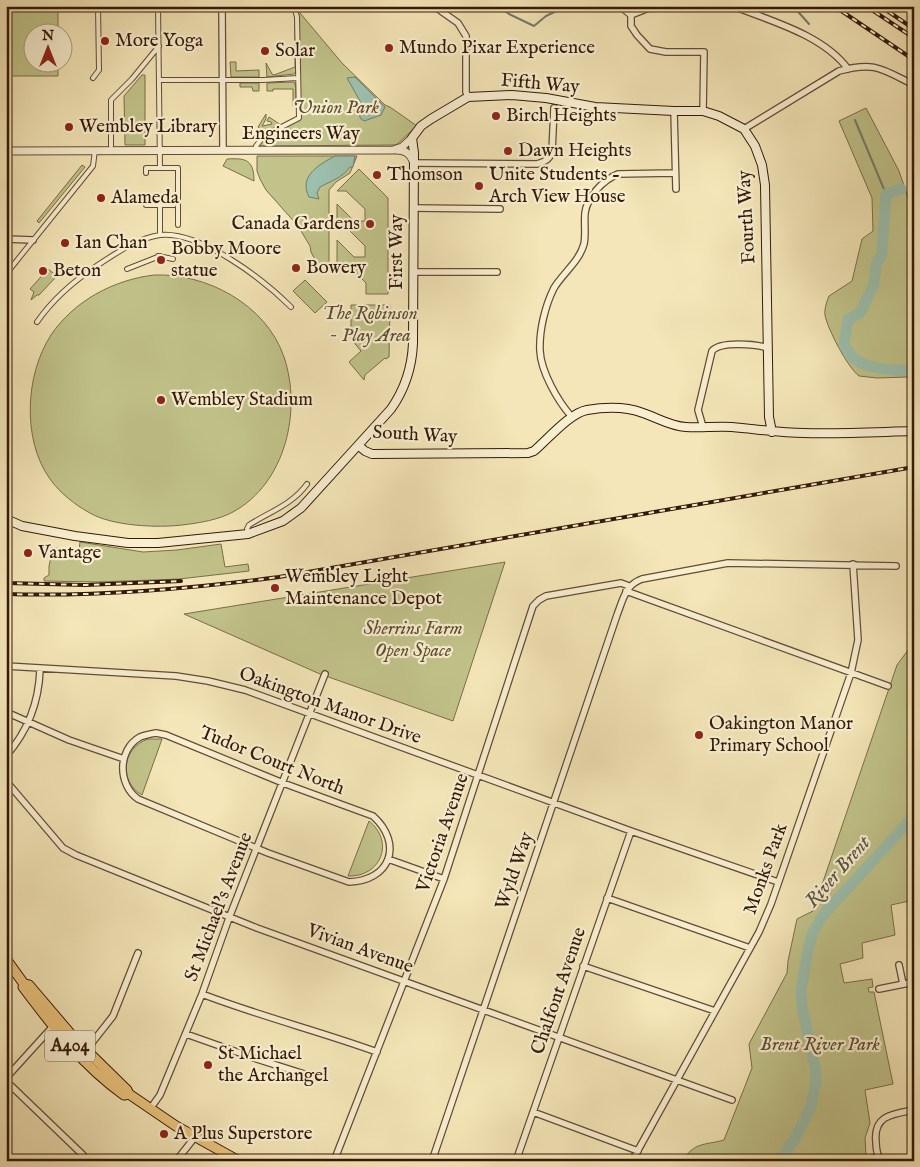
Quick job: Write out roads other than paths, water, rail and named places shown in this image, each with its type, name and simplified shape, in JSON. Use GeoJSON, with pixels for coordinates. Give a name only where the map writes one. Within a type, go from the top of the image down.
{"type":"FeatureCollection","features":[{"type":"Feature","properties":{"kind":"main road","name":"Fifth Way"},"geometry":{"type":"LineString","coordinates":[[412,138],[421,126],[468,97],[512,95],[546,98],[595,107],[703,111]]}},
{"type":"Feature","properties":{"kind":"main road"},"geometry":{"type":"LineString","coordinates":[[703,111],[719,116],[744,129]]}},
{"type":"Feature","properties":{"kind":"main road","name":"Fourth Way"},"geometry":{"type":"LineString","coordinates":[[744,129],[755,146],[762,165],[765,185],[769,432]]}},
{"type":"Feature","properties":{"kind":"main road"},"geometry":{"type":"LineString","coordinates":[[412,138],[413,162]]}},
{"type":"Feature","properties":{"kind":"main road","name":"First Way"},"geometry":{"type":"LineString","coordinates":[[359,446],[391,409],[402,391],[411,364],[413,343],[413,162]]}},
{"type":"Feature","properties":{"kind":"main road","name":"South Way"},"geometry":{"type":"LineString","coordinates":[[6,519],[22,526],[54,533],[144,544],[248,534],[271,527],[292,516],[359,446],[372,454],[528,453],[534,451],[571,416],[586,410],[628,409],[643,412],[668,424],[685,427],[733,427],[769,432],[847,434],[914,431]]}},
{"type":"Feature","properties":{"kind":"main road","name":"A404"},"geometry":{"type":"LineString","coordinates":[[6,959],[24,984],[23,987],[109,1084],[124,1095],[130,1094],[194,1137],[238,1161]]}},
{"type":"Feature","properties":{"kind":"street"},"geometry":{"type":"LineString","coordinates":[[94,78],[99,70],[98,6]]}},
{"type":"Feature","properties":{"kind":"street"},"geometry":{"type":"LineString","coordinates":[[158,6],[161,170],[178,168],[178,225]]}},
{"type":"Feature","properties":{"kind":"street"},"geometry":{"type":"LineString","coordinates":[[434,6],[458,23],[466,36],[466,92],[468,97]]}},
{"type":"Feature","properties":{"kind":"street"},"geometry":{"type":"LineString","coordinates":[[620,6],[631,15]]}},
{"type":"Feature","properties":{"kind":"street"},"geometry":{"type":"LineString","coordinates":[[631,15],[654,6]]}},
{"type":"Feature","properties":{"kind":"street"},"geometry":{"type":"LineString","coordinates":[[733,6],[804,34],[842,60],[848,69]]}},
{"type":"Feature","properties":{"kind":"street"},"geometry":{"type":"LineString","coordinates":[[223,150],[224,7],[294,7],[297,17],[299,118],[264,136],[256,146]]}},
{"type":"Feature","properties":{"kind":"street"},"geometry":{"type":"LineString","coordinates":[[631,15],[631,26],[650,49],[666,52],[704,52],[703,111]]}},
{"type":"Feature","properties":{"kind":"street"},"geometry":{"type":"LineString","coordinates":[[111,146],[111,100],[132,79],[159,46]]}},
{"type":"Feature","properties":{"kind":"street"},"geometry":{"type":"LineString","coordinates":[[744,129],[839,71],[859,66],[873,66],[914,85]]}},
{"type":"Feature","properties":{"kind":"street"},"geometry":{"type":"LineString","coordinates":[[159,80],[298,78]]}},
{"type":"Feature","properties":{"kind":"street"},"geometry":{"type":"LineString","coordinates":[[393,150],[405,151],[413,162],[537,164],[549,158],[552,152],[554,108]]}},
{"type":"Feature","properties":{"kind":"street"},"geometry":{"type":"LineString","coordinates":[[674,111],[676,189]]}},
{"type":"Feature","properties":{"kind":"street"},"geometry":{"type":"LineString","coordinates":[[393,150],[402,148],[412,138]]}},
{"type":"Feature","properties":{"kind":"street"},"geometry":{"type":"LineString","coordinates":[[6,274],[93,166],[95,150]]}},
{"type":"Feature","properties":{"kind":"street","name":"Engineers Way"},"geometry":{"type":"LineString","coordinates":[[6,151],[393,150]]}},
{"type":"Feature","properties":{"kind":"street"},"geometry":{"type":"LineString","coordinates":[[571,416],[562,406],[550,382],[542,364],[540,351],[543,321],[553,290],[573,264],[584,245],[585,214],[588,201],[612,176],[618,174],[675,172]]}},
{"type":"Feature","properties":{"kind":"street"},"geometry":{"type":"LineString","coordinates":[[160,203],[160,235]]}},
{"type":"Feature","properties":{"kind":"street"},"geometry":{"type":"LineString","coordinates":[[413,208],[500,209]]}},
{"type":"Feature","properties":{"kind":"street"},"geometry":{"type":"LineString","coordinates":[[37,322],[60,295],[91,269],[144,239],[160,235],[187,239],[236,262],[265,283],[291,308]]}},
{"type":"Feature","properties":{"kind":"street"},"geometry":{"type":"LineString","coordinates":[[8,239],[33,240]]}},
{"type":"Feature","properties":{"kind":"street"},"geometry":{"type":"LineString","coordinates":[[127,269],[160,256]]}},
{"type":"Feature","properties":{"kind":"street"},"geometry":{"type":"LineString","coordinates":[[146,260],[160,256],[173,259]]}},
{"type":"Feature","properties":{"kind":"street"},"geometry":{"type":"LineString","coordinates":[[413,272],[497,272]]}},
{"type":"Feature","properties":{"kind":"street"},"geometry":{"type":"LineString","coordinates":[[703,427],[698,410],[712,351],[719,345],[759,345],[768,348]]}},
{"type":"Feature","properties":{"kind":"street"},"geometry":{"type":"LineString","coordinates":[[248,534],[247,529],[249,525],[284,506],[302,491],[307,484]]}},
{"type":"Feature","properties":{"kind":"street"},"geometry":{"type":"LineString","coordinates":[[888,686],[628,589],[638,580],[723,563],[896,566]]}},
{"type":"Feature","properties":{"kind":"street","name":"Monks Park"},"geometry":{"type":"LineString","coordinates":[[632,1161],[766,917],[851,673],[858,640],[853,564]]}},
{"type":"Feature","properties":{"kind":"street","name":"Victoria Avenue"},"geometry":{"type":"LineString","coordinates":[[334,1161],[444,879],[531,611],[536,603],[546,596],[619,583],[624,583],[628,589]]}},
{"type":"Feature","properties":{"kind":"street","name":"Wyld Way"},"geometry":{"type":"LineString","coordinates":[[432,1161],[628,589]]}},
{"type":"Feature","properties":{"kind":"street","name":"Oakington Manor Drive"},"geometry":{"type":"LineString","coordinates":[[6,666],[176,676],[208,680],[254,693],[631,831],[778,882]]}},
{"type":"Feature","properties":{"kind":"street"},"geometry":{"type":"LineString","coordinates":[[6,756],[15,746],[28,723],[35,704],[40,669]]}},
{"type":"Feature","properties":{"kind":"street","name":"St Michael's Avenue"},"geometry":{"type":"LineString","coordinates":[[150,1109],[160,1095],[186,1034],[229,918],[325,674]]}},
{"type":"Feature","properties":{"kind":"street"},"geometry":{"type":"LineString","coordinates":[[6,712],[69,740],[124,759],[123,776],[130,792],[148,803],[326,875],[349,882],[360,882],[371,878],[381,870],[388,859],[444,879]]}},
{"type":"Feature","properties":{"kind":"street","name":"Tudor Court North"},"geometry":{"type":"LineString","coordinates":[[124,759],[128,749],[140,738],[156,734],[166,735],[283,783],[372,816],[382,824],[389,837],[388,859]]}},
{"type":"Feature","properties":{"kind":"street","name":"Vivian Avenue"},"geometry":{"type":"LineString","coordinates":[[6,781],[63,848],[76,855],[229,918],[732,1100]]}},
{"type":"Feature","properties":{"kind":"street","name":"Chalfont Avenue"},"geometry":{"type":"LineString","coordinates":[[516,1161],[631,831]]}},
{"type":"Feature","properties":{"kind":"street"},"geometry":{"type":"LineString","coordinates":[[607,898],[750,948]]}},
{"type":"Feature","properties":{"kind":"street"},"geometry":{"type":"LineString","coordinates":[[83,1054],[113,1016],[138,953]]}},
{"type":"Feature","properties":{"kind":"street"},"geometry":{"type":"LineString","coordinates":[[899,965],[903,984]]}},
{"type":"Feature","properties":{"kind":"street"},"geometry":{"type":"LineString","coordinates":[[584,966],[715,1011]]}},
{"type":"Feature","properties":{"kind":"street"},"geometry":{"type":"LineString","coordinates":[[879,989],[914,982]]}},
{"type":"Feature","properties":{"kind":"street"},"geometry":{"type":"LineString","coordinates":[[202,994],[377,1052]]}},
{"type":"Feature","properties":{"kind":"street"},"geometry":{"type":"LineString","coordinates":[[56,1024],[6,1080],[83,1155],[77,1161]]}},
{"type":"Feature","properties":{"kind":"street"},"geometry":{"type":"LineString","coordinates":[[186,1034],[320,1079]]}},
{"type":"Feature","properties":{"kind":"street"},"geometry":{"type":"LineString","coordinates":[[866,1161],[878,1159],[875,1138],[878,1124],[884,1118],[914,1110]]}},
{"type":"Feature","properties":{"kind":"street"},"geometry":{"type":"LineString","coordinates":[[533,1112],[638,1151]]}},
{"type":"Feature","properties":{"kind":"street"},"geometry":{"type":"LineString","coordinates":[[176,1161],[194,1137]]}},
{"type":"Feature","properties":{"kind":"waterway"},"geometry":{"type":"LineString","coordinates":[[497,6],[534,26],[546,16],[567,6]]}},
{"type":"Feature","properties":{"kind":"waterway"},"geometry":{"type":"LineString","coordinates":[[793,6],[809,24]]}},
{"type":"Feature","properties":{"kind":"waterway"},"geometry":{"type":"LineString","coordinates":[[855,120],[886,194]]}},
{"type":"Feature","properties":{"kind":"waterway","name":"River Brent"},"geometry":{"type":"LineString","coordinates":[[901,189],[886,194],[882,254],[876,265],[874,284],[860,313],[848,319],[844,345],[854,359],[870,366],[892,370],[914,370]]}},
{"type":"Feature","properties":{"kind":"waterway","name":"River Brent"},"geometry":{"type":"LineString","coordinates":[[779,1161],[795,1139],[811,1106],[816,1082],[815,1067],[802,1007],[801,991],[813,932],[824,914],[914,816]]}},
{"type":"Feature","properties":{"kind":"railway"},"geometry":{"type":"LineString","coordinates":[[834,6],[914,60]]}},
{"type":"Feature","properties":{"kind":"railway"},"geometry":{"type":"LineString","coordinates":[[866,6],[914,38]]}},
{"type":"Feature","properties":{"kind":"railway"},"geometry":{"type":"LineString","coordinates":[[880,6],[914,29]]}},
{"type":"Feature","properties":{"kind":"railway"},"geometry":{"type":"LineString","coordinates":[[6,594],[40,595],[143,591],[279,577],[914,467]]}},
{"type":"Feature","properties":{"kind":"railway"},"geometry":{"type":"LineString","coordinates":[[6,583],[85,585],[181,581]]}},
{"type":"Feature","properties":{"kind":"place","name":"More Yoga"},"geometry":{"type":"Point","coordinates":[105,41]}},
{"type":"Feature","properties":{"kind":"place","name":"Mundo Pixar Experience"},"geometry":{"type":"Point","coordinates":[389,48]}},
{"type":"Feature","properties":{"kind":"place","name":"Solar"},"geometry":{"type":"Point","coordinates":[265,51]}},
{"type":"Feature","properties":{"kind":"place","name":"Birch Heights"},"geometry":{"type":"Point","coordinates":[496,116]}},
{"type":"Feature","properties":{"kind":"place","name":"Wembley Library"},"geometry":{"type":"Point","coordinates":[69,127]}},
{"type":"Feature","properties":{"kind":"place","name":"Dawn Heights"},"geometry":{"type":"Point","coordinates":[508,151]}},
{"type":"Feature","properties":{"kind":"place","name":"Thomson"},"geometry":{"type":"Point","coordinates":[377,175]}},
{"type":"Feature","properties":{"kind":"place","name":"Unite Students - Arch View House"},"geometry":{"type":"Point","coordinates":[479,186]}},
{"type":"Feature","properties":{"kind":"place","name":"Alameda"},"geometry":{"type":"Point","coordinates":[101,198]}},
{"type":"Feature","properties":{"kind":"place","name":"Canada Gardens"},"geometry":{"type":"Point","coordinates":[370,224]}},
{"type":"Feature","properties":{"kind":"place","name":"Ian Chan"},"geometry":{"type":"Point","coordinates":[65,243]}},
{"type":"Feature","properties":{"kind":"place","name":"Bobby Moore statue"},"geometry":{"type":"Point","coordinates":[161,260]}},
{"type":"Feature","properties":{"kind":"place","name":"Bowery"},"geometry":{"type":"Point","coordinates":[296,268]}},
{"type":"Feature","properties":{"kind":"place","name":"Beton"},"geometry":{"type":"Point","coordinates":[43,271]}},
{"type":"Feature","properties":{"kind":"place","name":"Wembley Stadium"},"geometry":{"type":"Point","coordinates":[161,400]}},
{"type":"Feature","properties":{"kind":"place","name":"Vantage"},"geometry":{"type":"Point","coordinates":[28,553]}},
{"type":"Feature","properties":{"kind":"place","name":"Wembley Light Maintenance Depot"},"geometry":{"type":"Point","coordinates":[275,588]}},
{"type":"Feature","properties":{"kind":"place","name":"Oakington Manor Primary School"},"geometry":{"type":"Point","coordinates":[699,735]}},
{"type":"Feature","properties":{"kind":"place","name":"St Michael the Archangel"},"geometry":{"type":"Point","coordinates":[208,1065]}},
{"type":"Feature","properties":{"kind":"place","name":"A Plus Superstore"},"geometry":{"type":"Point","coordinates":[164,1134]}},
{"type":"Feature","properties":{"kind":"park label","name":"Union Park"},"geometry":{"type":"Point","coordinates":[336,108]}},
{"type":"Feature","properties":{"kind":"park label","name":"The Robinson - Play Area"},"geometry":{"type":"Point","coordinates":[370,325]}},
{"type":"Feature","properties":{"kind":"park label","name":"Sherrins Farm Open Space"},"geometry":{"type":"Point","coordinates":[413,640]}},
{"type":"Feature","properties":{"kind":"park label","name":"Brent River Park"},"geometry":{"type":"Point","coordinates":[820,1045]}}]}
